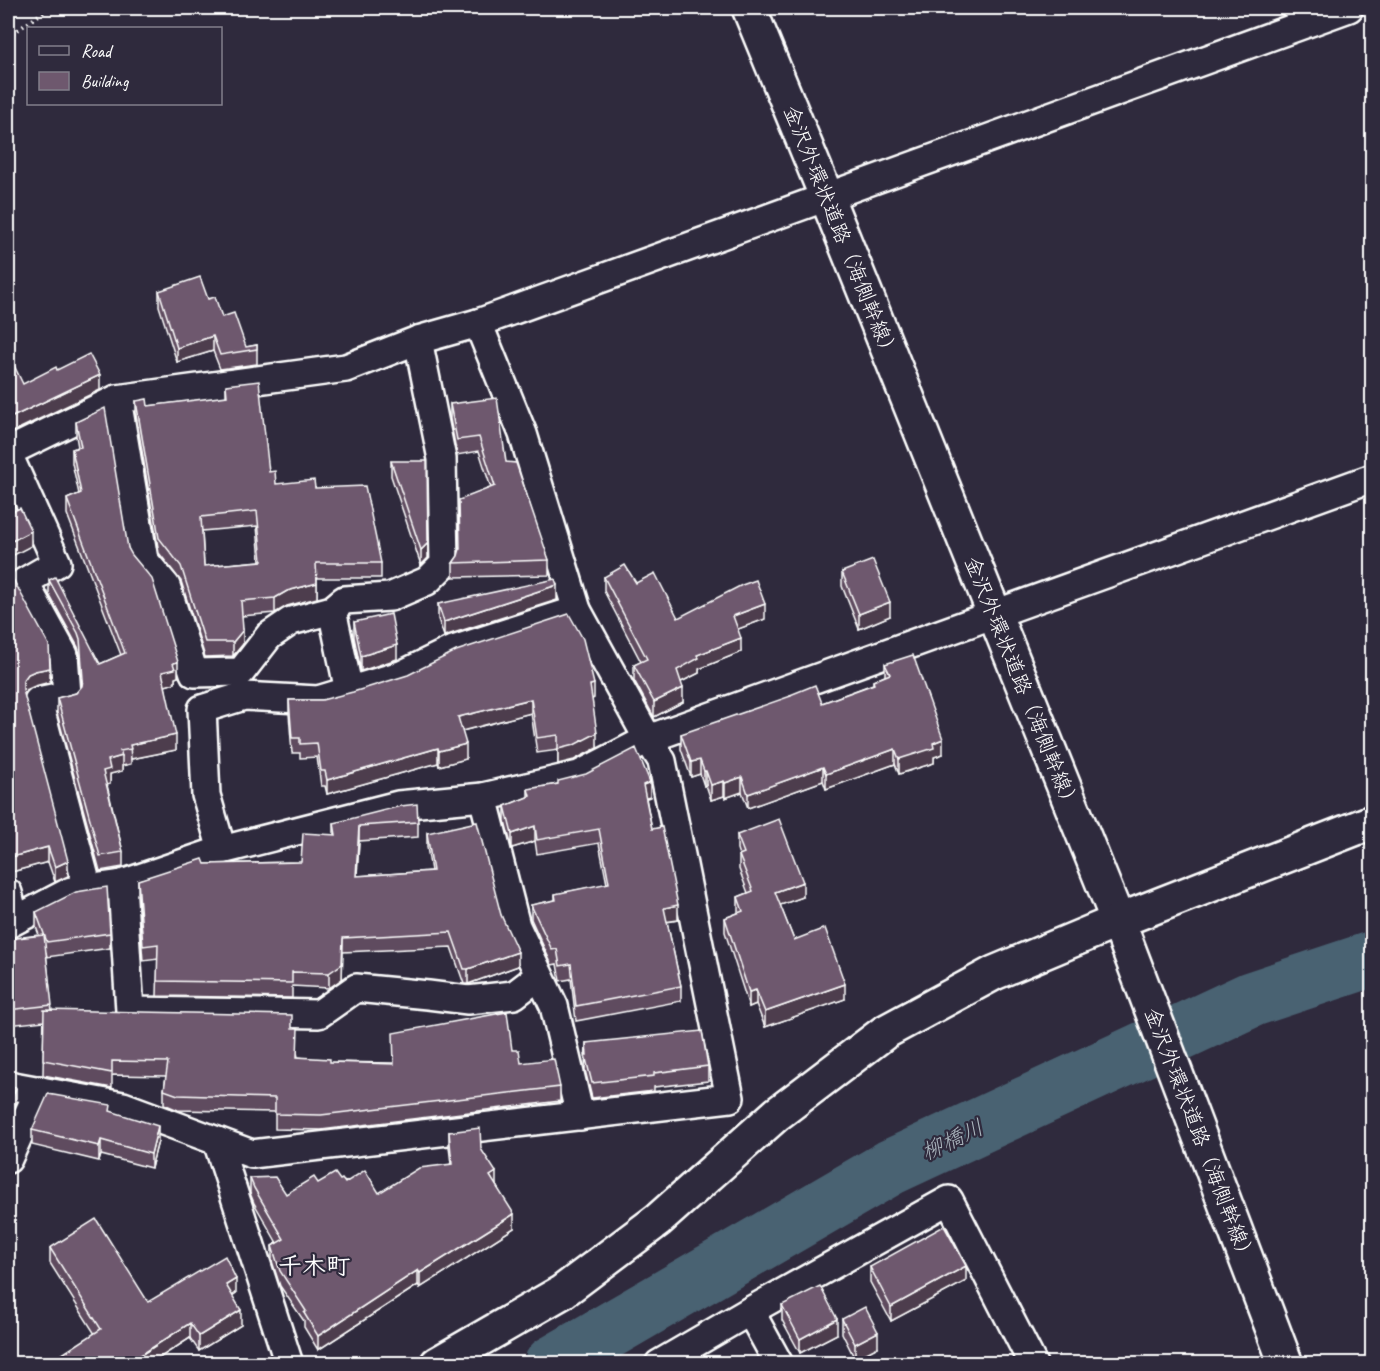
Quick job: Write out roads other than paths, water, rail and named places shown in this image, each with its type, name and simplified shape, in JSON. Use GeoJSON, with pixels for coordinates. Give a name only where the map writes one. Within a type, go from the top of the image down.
{"type":"FeatureCollection","features":[{"type":"Feature","properties":{"kind":"street","name":"金沢外環状道路（海側幹線）"},"geometry":{"type":"LineString","coordinates":[[749,8],[1118,921],[1286,1364]]}},
{"type":"Feature","properties":{"kind":"street"},"geometry":{"type":"LineString","coordinates":[[88,889],[38,701],[68,694],[64,655],[24,582],[57,563],[8,453],[117,399],[346,368],[417,340],[478,323],[827,198],[1349,8]]}},
{"type":"Feature","properties":{"kind":"street"},"geometry":{"type":"LineString","coordinates":[[8,1085],[123,1106],[252,1154],[730,1098],[662,761],[578,610],[523,434],[478,323]]}},
{"type":"Feature","properties":{"kind":"street"},"geometry":{"type":"LineString","coordinates":[[202,709],[242,684],[269,636],[291,621],[332,610],[344,600],[390,597],[427,581],[444,564],[442,459],[417,340]]}},
{"type":"Feature","properties":{"kind":"street"},"geometry":{"type":"LineString","coordinates":[[117,399],[144,560],[166,586],[194,674],[202,709],[206,795],[222,850]]}},
{"type":"Feature","properties":{"kind":"street"},"geometry":{"type":"LineString","coordinates":[[8,893],[11,922],[71,891],[122,884],[222,850],[398,806],[483,797],[579,775],[648,739],[1372,478]]}},
{"type":"Feature","properties":{"kind":"street"},"geometry":{"type":"LineString","coordinates":[[332,610],[349,691]]}},
{"type":"Feature","properties":{"kind":"street"},"geometry":{"type":"LineString","coordinates":[[194,674],[318,700],[401,675],[450,651],[578,610]]}},
{"type":"Feature","properties":{"kind":"street"},"geometry":{"type":"LineString","coordinates":[[483,797],[516,926],[554,1006],[580,1116]]}},
{"type":"Feature","properties":{"kind":"street"},"geometry":{"type":"LineString","coordinates":[[437,1364],[562,1292],[658,1220],[777,1114],[885,1032],[994,973],[1118,921],[1372,822]]}},
{"type":"Feature","properties":{"kind":"street"},"geometry":{"type":"LineString","coordinates":[[122,884],[130,1011],[319,1014],[356,988],[468,1000],[514,995],[539,976]]}},
{"type":"Feature","properties":{"kind":"street"},"geometry":{"type":"LineString","coordinates":[[8,1159],[39,1090]]}},
{"type":"Feature","properties":{"kind":"street"},"geometry":{"type":"LineString","coordinates":[[217,1141],[289,1364]]}},
{"type":"Feature","properties":{"kind":"street"},"geometry":{"type":"LineString","coordinates":[[659,1364],[949,1200],[1033,1364]]}},
{"type":"Feature","properties":{"kind":"street"},"geometry":{"type":"LineString","coordinates":[[750,1311],[779,1364]]}},
{"type":"Feature","properties":{"kind":"waterway","name":"柳橋川"},"geometry":{"type":"LineString","coordinates":[[552,1364],[891,1167],[1252,999],[1372,959]]}},
{"type":"Feature","properties":{"kind":"district","name":"千木町"},"geometry":{"type":"Point","coordinates":[314,1266]}}]}
